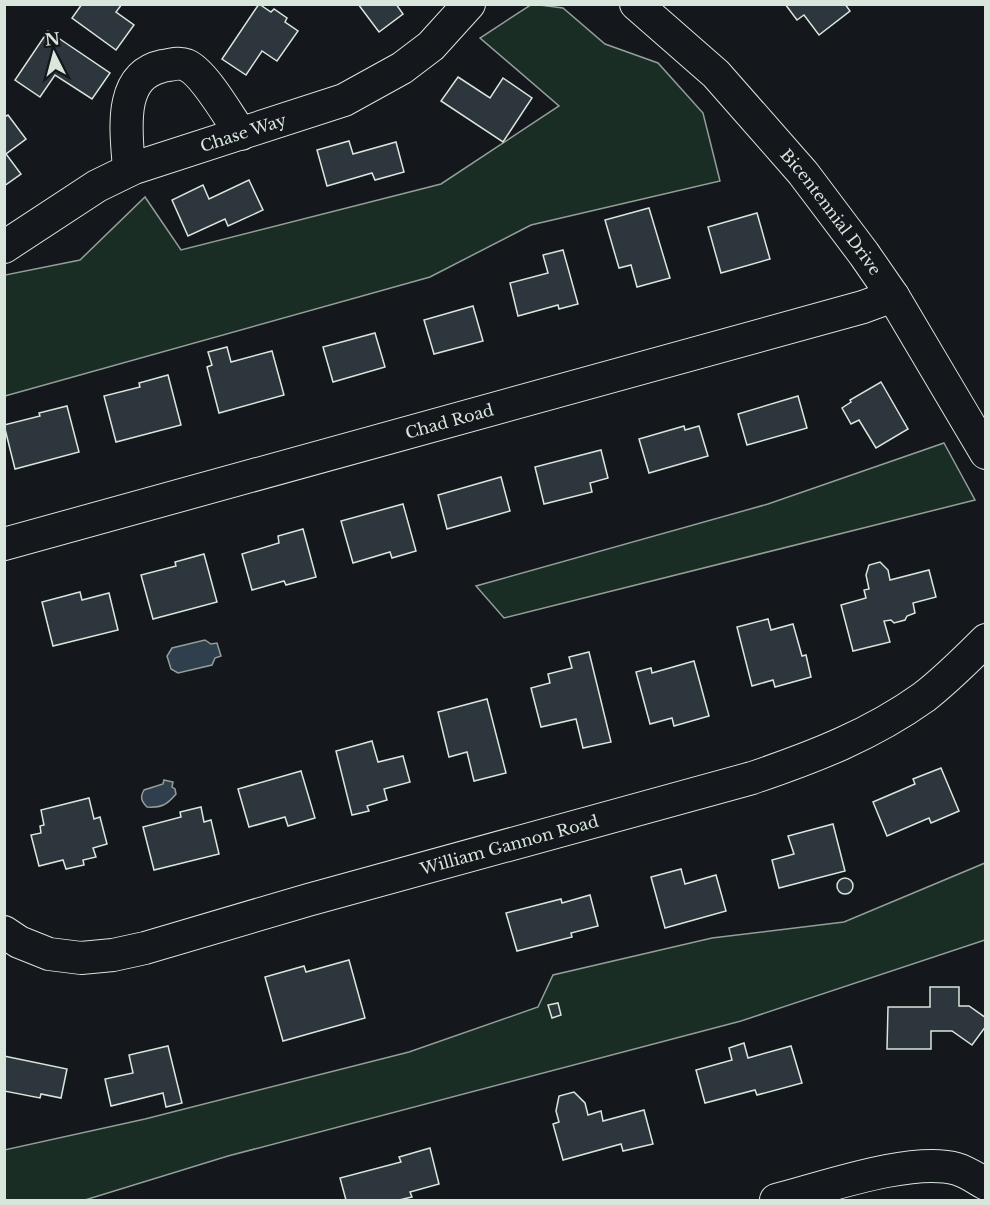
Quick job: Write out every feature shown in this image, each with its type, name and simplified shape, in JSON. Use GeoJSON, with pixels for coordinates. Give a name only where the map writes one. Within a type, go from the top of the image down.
{"type":"FeatureCollection","features":[{"type":"Feature","properties":{"kind":"street","name":"Chase Way"},"geometry":{"type":"LineString","coordinates":[[4,247],[97,186],[129,170],[344,100],[402,68],[431,46],[469,4]]}},
{"type":"Feature","properties":{"kind":"street","name":"Bicentennial Drive"},"geometry":{"type":"LineString","coordinates":[[636,4],[716,74],[803,173],[893,296],[986,453]]}},
{"type":"Feature","properties":{"kind":"street"},"geometry":{"type":"LineString","coordinates":[[129,170],[126,112],[131,92],[152,69],[176,64],[186,65],[202,77],[241,134]]}},
{"type":"Feature","properties":{"kind":"street","name":"Chad Road"},"geometry":{"type":"LineString","coordinates":[[4,544],[863,307],[893,296]]}},
{"type":"Feature","properties":{"kind":"street","name":"William Gannon Road"},"geometry":{"type":"LineString","coordinates":[[4,932],[20,942],[49,954],[81,958],[113,955],[752,778],[813,758],[899,714],[950,675],[986,640]]}},
{"type":"Feature","properties":{"kind":"street"},"geometry":{"type":"LineString","coordinates":[[776,1200],[893,1170],[925,1166],[958,1169],[986,1184]]}},
{"type":"Feature","properties":{"kind":"green space"},"geometry":{"type":"Polygon","coordinates":[[[532,4],[563,8],[605,44],[658,63],[703,113],[720,181],[531,225],[430,277],[5,396],[5,275],[80,260],[145,197],[181,250],[441,184],[559,106],[480,38],[532,4]]]}},
{"type":"Feature","properties":{"kind":"green space"},"geometry":{"type":"Polygon","coordinates":[[[944,443],[975,500],[504,618],[476,586],[768,504],[944,443]]]}},
{"type":"Feature","properties":{"kind":"green space"},"geometry":{"type":"Polygon","coordinates":[[[985,863],[985,940],[741,1021],[228,1156],[85,1200],[5,1200],[4,1150],[145,1119],[409,1052],[538,1007],[553,975],[712,938],[844,922],[985,863]]]}},
{"type":"Feature","properties":{"kind":"water"},"geometry":{"type":"Polygon","coordinates":[[[205,640],[211,644],[217,643],[221,656],[215,658],[212,665],[178,673],[171,669],[167,656],[172,648],[205,640]]]}},
{"type":"Feature","properties":{"kind":"water"},"geometry":{"type":"Polygon","coordinates":[[[164,780],[173,782],[172,787],[176,794],[163,805],[147,807],[142,799],[144,790],[163,784],[164,780]]]}},
{"type":"Feature","properties":{"kind":"building"},"geometry":{"type":"Polygon","coordinates":[[[82,4],[122,4],[116,12],[134,25],[116,50],[72,18],[82,4]]]}},
{"type":"Feature","properties":{"kind":"building"},"geometry":{"type":"Polygon","coordinates":[[[259,4],[271,12],[274,9],[287,18],[285,22],[298,31],[277,61],[262,51],[246,75],[222,59],[259,4]]]}},
{"type":"Feature","properties":{"kind":"building"},"geometry":{"type":"Polygon","coordinates":[[[358,4],[396,4],[403,14],[379,32],[358,4]]]}},
{"type":"Feature","properties":{"kind":"building"},"geometry":{"type":"Polygon","coordinates":[[[785,4],[845,4],[850,11],[819,35],[804,15],[797,20],[785,4]]]}},
{"type":"Feature","properties":{"kind":"building"},"geometry":{"type":"Polygon","coordinates":[[[48,31],[110,73],[92,99],[55,75],[40,97],[15,80],[48,31]]]}},
{"type":"Feature","properties":{"kind":"building"},"geometry":{"type":"Polygon","coordinates":[[[458,77],[490,98],[503,78],[532,98],[503,142],[441,101],[458,77]]]}},
{"type":"Feature","properties":{"kind":"building"},"geometry":{"type":"Polygon","coordinates":[[[8,115],[26,139],[6,154],[21,174],[4,186],[4,117],[8,115]]]}},
{"type":"Feature","properties":{"kind":"building"},"geometry":{"type":"Polygon","coordinates":[[[349,141],[353,154],[396,142],[404,172],[375,180],[372,173],[327,186],[317,150],[349,141]]]}},
{"type":"Feature","properties":{"kind":"building"},"geometry":{"type":"Polygon","coordinates":[[[249,180],[263,210],[228,226],[225,219],[188,236],[172,200],[203,185],[209,199],[249,180]]]}},
{"type":"Feature","properties":{"kind":"building"},"geometry":{"type":"Polygon","coordinates":[[[649,208],[670,278],[637,287],[631,265],[619,268],[605,220],[649,208]]]}},
{"type":"Feature","properties":{"kind":"building"},"geometry":{"type":"Polygon","coordinates":[[[757,213],[770,259],[721,273],[708,227],[757,213]]]}},
{"type":"Feature","properties":{"kind":"building"},"geometry":{"type":"Polygon","coordinates":[[[563,250],[578,304],[559,309],[558,305],[518,316],[510,283],[548,273],[543,255],[563,250]]]}},
{"type":"Feature","properties":{"kind":"building"},"geometry":{"type":"Polygon","coordinates":[[[473,306],[483,341],[434,354],[424,320],[473,306]]]}},
{"type":"Feature","properties":{"kind":"building"},"geometry":{"type":"Polygon","coordinates":[[[375,333],[385,367],[333,382],[323,347],[375,333]]]}},
{"type":"Feature","properties":{"kind":"building"},"geometry":{"type":"Polygon","coordinates":[[[227,347],[231,362],[272,351],[284,395],[219,413],[207,367],[212,365],[208,352],[227,347]]]}},
{"type":"Feature","properties":{"kind":"building"},"geometry":{"type":"Polygon","coordinates":[[[168,375],[181,425],[116,442],[104,396],[140,387],[139,383],[168,375]]]}},
{"type":"Feature","properties":{"kind":"building"},"geometry":{"type":"Polygon","coordinates":[[[881,382],[908,429],[876,448],[859,420],[851,424],[842,408],[851,402],[850,400],[881,382]]]}},
{"type":"Feature","properties":{"kind":"building"},"geometry":{"type":"Polygon","coordinates":[[[798,396],[807,428],[747,445],[738,414],[798,396]]]}},
{"type":"Feature","properties":{"kind":"building"},"geometry":{"type":"Polygon","coordinates":[[[67,406],[79,452],[15,469],[4,425],[67,406]]]}},
{"type":"Feature","properties":{"kind":"building"},"geometry":{"type":"Polygon","coordinates":[[[684,426],[685,430],[699,426],[708,456],[649,473],[639,439],[684,426]]]}},
{"type":"Feature","properties":{"kind":"building"},"geometry":{"type":"Polygon","coordinates":[[[601,450],[608,478],[590,483],[592,492],[544,504],[535,467],[601,450]]]}},
{"type":"Feature","properties":{"kind":"building"},"geometry":{"type":"Polygon","coordinates":[[[501,477],[510,511],[447,529],[438,495],[501,477]]]}},
{"type":"Feature","properties":{"kind":"building"},"geometry":{"type":"Polygon","coordinates":[[[403,504],[416,551],[392,558],[390,552],[353,563],[341,521],[403,504]]]}},
{"type":"Feature","properties":{"kind":"building"},"geometry":{"type":"Polygon","coordinates":[[[303,529],[316,577],[286,585],[284,581],[252,590],[242,554],[279,543],[278,536],[303,529]]]}},
{"type":"Feature","properties":{"kind":"building"},"geometry":{"type":"Polygon","coordinates":[[[204,554],[217,602],[153,619],[141,575],[176,566],[175,562],[204,554]]]}},
{"type":"Feature","properties":{"kind":"building"},"geometry":{"type":"Polygon","coordinates":[[[880,562],[888,570],[890,580],[929,570],[936,597],[913,603],[915,613],[907,616],[905,620],[894,623],[891,620],[884,621],[890,642],[853,651],[841,605],[866,598],[864,590],[869,589],[866,575],[869,565],[880,562]]]}},
{"type":"Feature","properties":{"kind":"building"},"geometry":{"type":"Polygon","coordinates":[[[80,592],[82,600],[109,593],[118,630],[53,646],[42,602],[80,592]]]}},
{"type":"Feature","properties":{"kind":"building"},"geometry":{"type":"Polygon","coordinates":[[[768,619],[771,630],[793,624],[802,656],[806,655],[811,677],[775,687],[773,680],[752,686],[737,627],[768,619]]]}},
{"type":"Feature","properties":{"kind":"building"},"geometry":{"type":"Polygon","coordinates":[[[589,652],[611,742],[583,748],[576,719],[541,727],[531,688],[550,683],[548,674],[572,668],[569,657],[589,652]]]}},
{"type":"Feature","properties":{"kind":"building"},"geometry":{"type":"Polygon","coordinates":[[[694,661],[709,716],[674,726],[672,718],[650,724],[636,672],[651,668],[652,673],[694,661]]]}},
{"type":"Feature","properties":{"kind":"building"},"geometry":{"type":"Polygon","coordinates":[[[487,699],[506,773],[474,781],[467,752],[449,757],[438,712],[487,699]]]}},
{"type":"Feature","properties":{"kind":"building"},"geometry":{"type":"Polygon","coordinates":[[[372,741],[378,762],[403,756],[410,782],[384,789],[387,800],[367,806],[369,811],[352,815],[336,751],[372,741]]]}},
{"type":"Feature","properties":{"kind":"building"},"geometry":{"type":"Polygon","coordinates":[[[941,768],[959,811],[931,823],[929,818],[887,836],[873,802],[915,784],[913,779],[941,768]]]}},
{"type":"Feature","properties":{"kind":"building"},"geometry":{"type":"Polygon","coordinates":[[[301,771],[315,818],[288,826],[285,817],[249,827],[238,789],[301,771]]]}},
{"type":"Feature","properties":{"kind":"building"},"geometry":{"type":"Polygon","coordinates":[[[89,798],[94,819],[100,817],[107,844],[93,848],[96,857],[83,860],[84,865],[66,869],[63,860],[39,866],[31,835],[41,833],[40,826],[44,825],[41,810],[89,798]]]}},
{"type":"Feature","properties":{"kind":"building"},"geometry":{"type":"Polygon","coordinates":[[[201,807],[204,822],[211,820],[219,854],[154,870],[143,827],[181,817],[180,812],[201,807]]]}},
{"type":"Feature","properties":{"kind":"building"},"geometry":{"type":"Polygon","coordinates":[[[833,824],[845,871],[779,888],[772,860],[794,854],[788,836],[833,824]]]}},
{"type":"Feature","properties":{"kind":"building"},"geometry":{"type":"Polygon","coordinates":[[[681,869],[685,884],[716,875],[726,911],[665,928],[651,877],[681,869]]]}},
{"type":"Feature","properties":{"kind":"building"},"geometry":{"type":"Polygon","coordinates":[[[845,878],[851,880],[853,886],[851,892],[845,894],[839,892],[837,886],[839,880],[845,878]]]}},
{"type":"Feature","properties":{"kind":"building"},"geometry":{"type":"Polygon","coordinates":[[[590,895],[598,926],[571,933],[572,937],[517,951],[506,913],[561,899],[562,903],[590,895]]]}},
{"type":"Feature","properties":{"kind":"building"},"geometry":{"type":"Polygon","coordinates":[[[349,960],[365,1018],[283,1041],[265,977],[304,966],[306,972],[349,960]]]}},
{"type":"Feature","properties":{"kind":"building"},"geometry":{"type":"Polygon","coordinates":[[[930,987],[959,987],[959,1006],[969,1006],[986,1018],[986,1026],[972,1045],[952,1031],[931,1031],[931,1049],[887,1049],[888,1007],[930,1007],[930,987]]]}},
{"type":"Feature","properties":{"kind":"building"},"geometry":{"type":"Polygon","coordinates":[[[558,1003],[561,1015],[552,1018],[548,1005],[558,1003]]]}},
{"type":"Feature","properties":{"kind":"building"},"geometry":{"type":"Polygon","coordinates":[[[744,1043],[748,1058],[791,1046],[802,1083],[757,1095],[755,1090],[705,1103],[696,1070],[732,1060],[729,1048],[744,1043]]]}},
{"type":"Feature","properties":{"kind":"building"},"geometry":{"type":"Polygon","coordinates":[[[168,1046],[182,1103],[166,1107],[163,1093],[111,1106],[105,1079],[133,1073],[129,1055],[168,1046]]]}},
{"type":"Feature","properties":{"kind":"building"},"geometry":{"type":"Polygon","coordinates":[[[4,1056],[67,1069],[61,1098],[41,1094],[40,1098],[4,1091],[4,1056]]]}},
{"type":"Feature","properties":{"kind":"building"},"geometry":{"type":"Polygon","coordinates":[[[574,1092],[585,1103],[588,1115],[601,1111],[603,1121],[644,1110],[653,1144],[623,1151],[621,1144],[563,1160],[553,1124],[559,1122],[556,1111],[559,1096],[574,1092]]]}},
{"type":"Feature","properties":{"kind":"building"},"geometry":{"type":"Polygon","coordinates":[[[430,1148],[439,1184],[410,1192],[412,1197],[399,1200],[346,1200],[340,1178],[401,1162],[399,1157],[430,1148]]]}}]}
